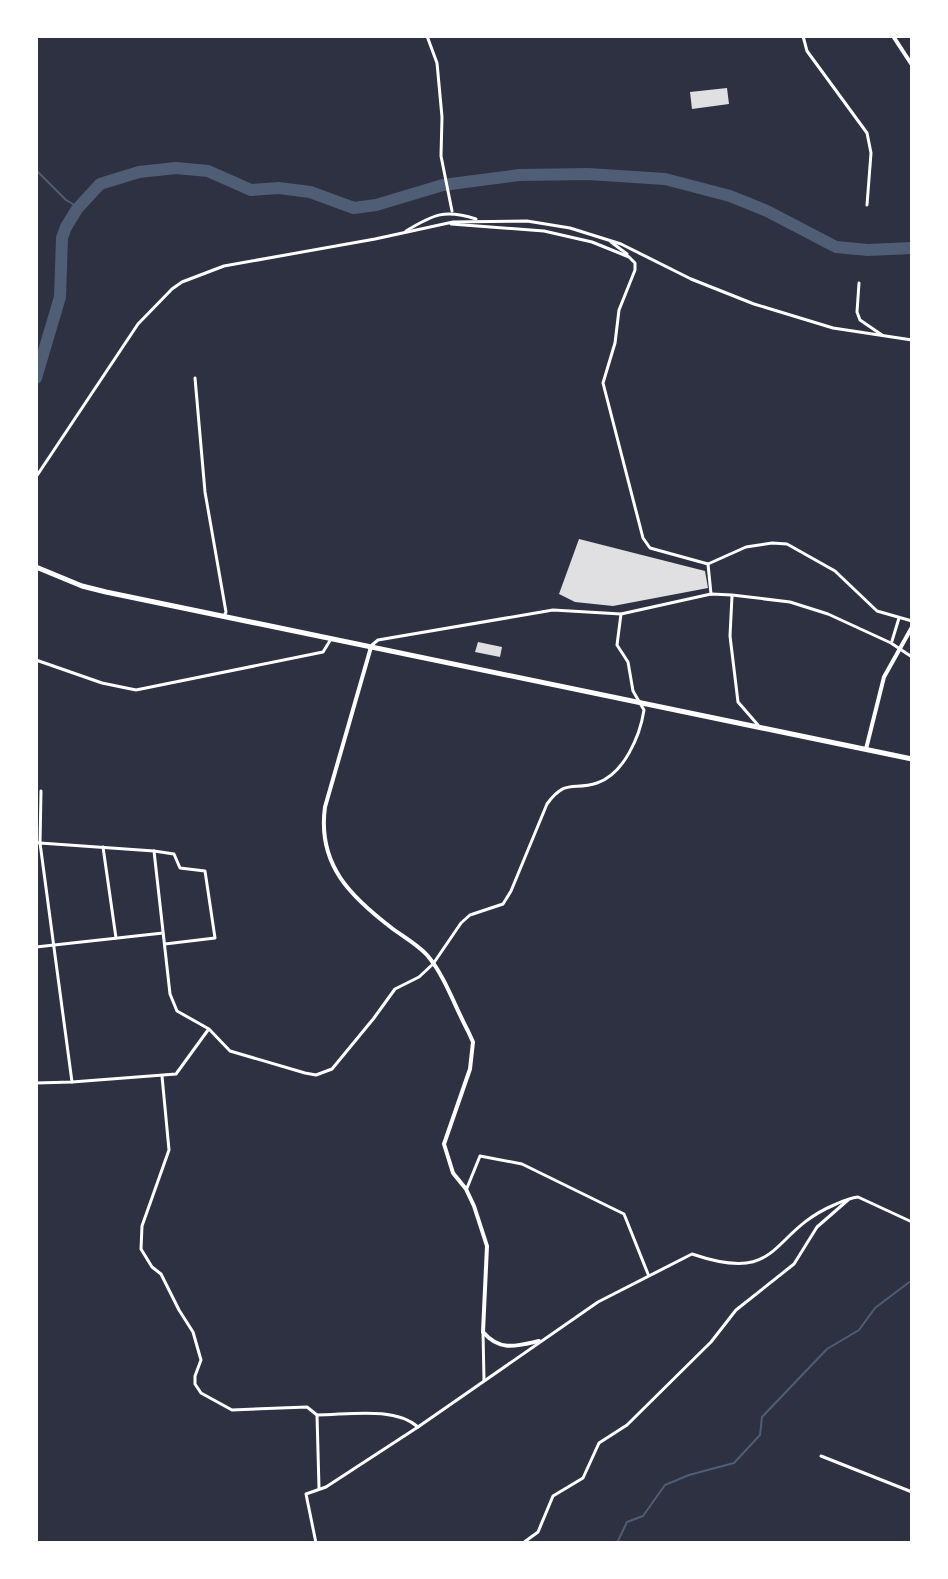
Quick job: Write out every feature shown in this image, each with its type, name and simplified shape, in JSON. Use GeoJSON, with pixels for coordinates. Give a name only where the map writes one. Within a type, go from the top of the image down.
{"type":"FeatureCollection","features":[{"type":"Feature","properties":{"kind":"highway"},"geometry":{"type":"LineString","coordinates":[[36,567],[82,586],[912,759]]}},
{"type":"Feature","properties":{"kind":"street"},"geometry":{"type":"LineString","coordinates":[[427,36],[437,63],[442,117],[441,156],[452,211]]}},
{"type":"Feature","properties":{"kind":"street"},"geometry":{"type":"LineString","coordinates":[[803,36],[807,51],[867,133],[871,153],[867,205]]}},
{"type":"Feature","properties":{"kind":"street"},"geometry":{"type":"LineString","coordinates":[[893,36],[912,65]]}},
{"type":"Feature","properties":{"kind":"street"},"geometry":{"type":"LineString","coordinates":[[402,233],[421,222],[452,211],[482,220]]}},
{"type":"Feature","properties":{"kind":"street"},"geometry":{"type":"LineString","coordinates":[[36,477],[108,365],[138,324],[172,289],[224,266],[448,223],[482,220],[551,224],[608,239],[712,288],[754,304],[833,328],[912,340]]}},
{"type":"Feature","properties":{"kind":"street"},"geometry":{"type":"LineString","coordinates":[[448,223],[544,231],[592,242],[629,257]]}},
{"type":"Feature","properties":{"kind":"street"},"geometry":{"type":"LineString","coordinates":[[608,239],[635,263],[635,270],[619,310],[615,343],[603,383],[643,538],[650,548],[708,564],[746,547],[787,544],[835,571],[877,611],[912,621]]}},
{"type":"Feature","properties":{"kind":"street"},"geometry":{"type":"LineString","coordinates":[[859,283],[857,312],[860,320],[884,336]]}},
{"type":"Feature","properties":{"kind":"street"},"geometry":{"type":"LineString","coordinates":[[195,378],[205,492],[226,612],[224,617]]}},
{"type":"Feature","properties":{"kind":"street"},"geometry":{"type":"LineString","coordinates":[[708,564],[711,594]]}},
{"type":"Feature","properties":{"kind":"street"},"geometry":{"type":"LineString","coordinates":[[484,1380],[487,1246],[466,1189],[453,1173],[444,1144],[470,1069],[473,1042],[426,953],[347,890],[331,860],[322,827],[371,647],[378,640],[553,610],[621,614],[711,594],[790,602],[854,625],[912,657]]}},
{"type":"Feature","properties":{"kind":"street"},"geometry":{"type":"LineString","coordinates":[[732,595],[730,636],[738,702],[760,728]]}},
{"type":"Feature","properties":{"kind":"street"},"geometry":{"type":"LineString","coordinates":[[154,851],[173,1004],[177,1011],[209,1029],[230,1051],[305,1073],[325,1073],[332,1069],[395,989],[419,977],[433,964],[461,923],[470,915],[503,904],[547,804],[555,794],[570,785],[599,782],[610,777],[620,766],[640,729],[644,710],[633,691],[628,662],[617,645],[621,614]]}},
{"type":"Feature","properties":{"kind":"street"},"geometry":{"type":"LineString","coordinates":[[891,643],[899,618]]}},
{"type":"Feature","properties":{"kind":"street"},"geometry":{"type":"LineString","coordinates":[[866,749],[884,677],[912,627]]}},
{"type":"Feature","properties":{"kind":"street"},"geometry":{"type":"LineString","coordinates":[[36,660],[102,683],[136,690],[323,652],[331,639]]}},
{"type":"Feature","properties":{"kind":"street"},"geometry":{"type":"LineString","coordinates":[[41,791],[38,843],[72,1082]]}},
{"type":"Feature","properties":{"kind":"street"},"geometry":{"type":"LineString","coordinates":[[38,843],[174,854],[180,868],[205,871],[215,938],[165,944]]}},
{"type":"Feature","properties":{"kind":"street"},"geometry":{"type":"LineString","coordinates":[[103,847],[116,938]]}},
{"type":"Feature","properties":{"kind":"street"},"geometry":{"type":"LineString","coordinates":[[36,947],[163,933]]}},
{"type":"Feature","properties":{"kind":"street"},"geometry":{"type":"LineString","coordinates":[[36,1083],[176,1074],[209,1029]]}},
{"type":"Feature","properties":{"kind":"street"},"geometry":{"type":"LineString","coordinates":[[162,1076],[169,1150],[142,1226],[141,1249],[152,1267],[161,1274],[193,1332],[201,1360],[195,1384],[201,1393],[232,1410],[307,1407],[317,1415],[382,1414],[408,1419],[418,1427]]}},
{"type":"Feature","properties":{"kind":"street"},"geometry":{"type":"LineString","coordinates":[[466,1189],[480,1156],[522,1164],[624,1214],[648,1274]]}},
{"type":"Feature","properties":{"kind":"street"},"geometry":{"type":"LineString","coordinates":[[316,1543],[306,1494],[418,1427],[539,1341],[648,1274],[692,1254],[720,1263],[744,1264],[767,1258],[814,1213],[851,1198],[858,1197],[912,1222]]}},
{"type":"Feature","properties":{"kind":"street"},"geometry":{"type":"LineString","coordinates":[[523,1543],[538,1532],[553,1496],[583,1478],[599,1443],[627,1425],[711,1342],[736,1310],[794,1264],[817,1227],[851,1198]]}},
{"type":"Feature","properties":{"kind":"street"},"geometry":{"type":"LineString","coordinates":[[483,1332],[495,1344],[506,1347],[539,1341]]}},
{"type":"Feature","properties":{"kind":"street"},"geometry":{"type":"LineString","coordinates":[[317,1415],[319,1489]]}},
{"type":"Feature","properties":{"kind":"street"},"geometry":{"type":"LineString","coordinates":[[821,1456],[912,1492]]}},
{"type":"Feature","properties":{"kind":"building"},"geometry":{"type":"Polygon","coordinates":[[[727,88],[729,104],[692,109],[690,92],[727,88]]]}},
{"type":"Feature","properties":{"kind":"building"},"geometry":{"type":"Polygon","coordinates":[[[579,539],[705,571],[708,588],[613,606],[575,602],[559,594],[579,539]]]}},
{"type":"Feature","properties":{"kind":"building"},"geometry":{"type":"Polygon","coordinates":[[[478,642],[502,647],[500,657],[475,652],[478,642]]]}},
{"type":"Feature","properties":{"kind":"waterway"},"geometry":{"type":"LineString","coordinates":[[36,378],[60,297],[62,238],[66,227],[77,209],[100,184],[139,172],[176,168],[208,171],[251,190],[279,188],[310,192],[354,208],[376,205],[443,185],[519,175],[588,174],[665,179],[730,196],[767,211],[836,247],[868,250],[912,248]]}},
{"type":"Feature","properties":{"kind":"waterway"},"geometry":{"type":"LineString","coordinates":[[36,170],[66,200],[78,207]]}},
{"type":"Feature","properties":{"kind":"waterway"},"geometry":{"type":"LineString","coordinates":[[617,1543],[627,1522],[643,1516],[665,1485],[734,1463],[760,1435],[762,1417],[827,1349],[859,1330],[875,1308],[912,1280]]}}]}
